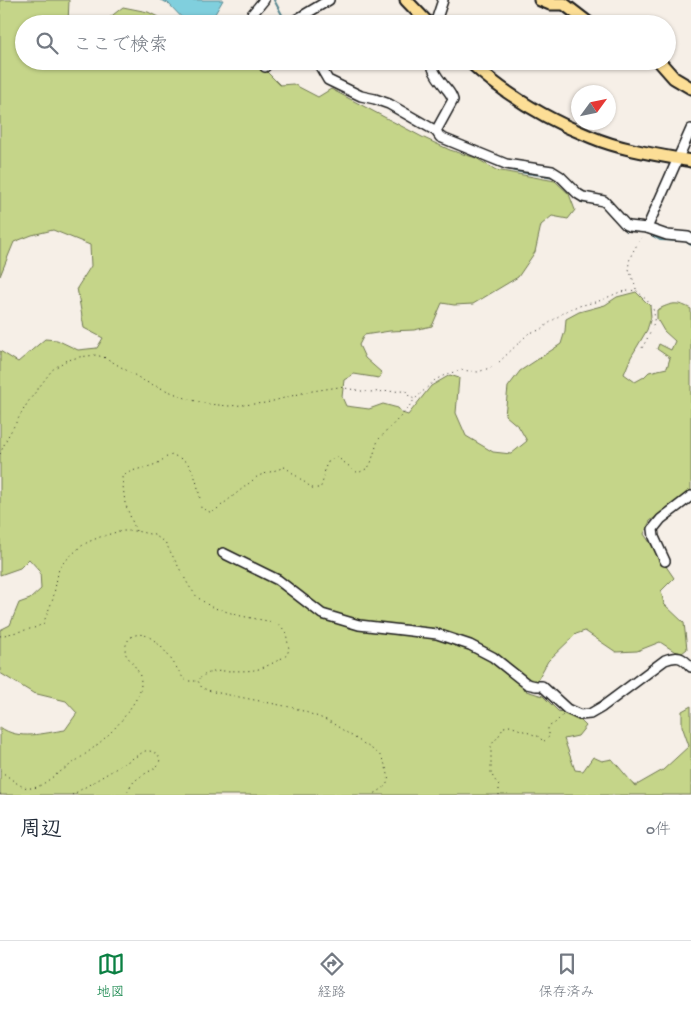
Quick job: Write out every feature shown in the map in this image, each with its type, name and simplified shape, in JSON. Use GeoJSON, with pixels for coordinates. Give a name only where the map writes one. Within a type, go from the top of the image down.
{"type":"FeatureCollection","features":[{"type":"Feature","properties":{"kind":"main road"},"geometry":{"type":"LineString","coordinates":[[406,0],[420,15]]}},
{"type":"Feature","properties":{"kind":"main road"},"geometry":{"type":"LineString","coordinates":[[540,0],[550,4],[564,4],[578,15]]}},
{"type":"Feature","properties":{"kind":"main road"},"geometry":{"type":"LineString","coordinates":[[480,70],[508,94],[542,114],[592,138],[628,148],[691,161]]}},
{"type":"Feature","properties":{"kind":"main road"},"geometry":{"type":"LineString","coordinates":[[667,70],[674,78],[691,88]]}},
{"type":"Feature","properties":{"kind":"street"},"geometry":{"type":"LineString","coordinates":[[252,15],[264,0]]}},
{"type":"Feature","properties":{"kind":"street"},"geometry":{"type":"LineString","coordinates":[[304,15],[329,0]]}},
{"type":"Feature","properties":{"kind":"street"},"geometry":{"type":"LineString","coordinates":[[438,15],[444,0]]}},
{"type":"Feature","properties":{"kind":"street"},"geometry":{"type":"LineString","coordinates":[[322,70],[328,80],[360,96],[389,104],[436,130],[440,137],[506,164],[552,171],[583,197],[604,201],[626,225],[691,239]]}},
{"type":"Feature","properties":{"kind":"street"},"geometry":{"type":"LineString","coordinates":[[435,70],[440,81],[451,93],[453,100],[436,130]]}},
{"type":"Feature","properties":{"kind":"street"},"geometry":{"type":"LineString","coordinates":[[647,228],[691,129]]}},
{"type":"Feature","properties":{"kind":"street"},"geometry":{"type":"LineString","coordinates":[[665,561],[654,537],[653,530],[661,520],[691,496]]}},
{"type":"Feature","properties":{"kind":"street"},"geometry":{"type":"LineString","coordinates":[[223,554],[278,580],[322,614],[359,626],[437,634],[470,645],[493,657],[527,684],[542,686],[567,709],[580,715],[590,714],[602,707],[665,660],[675,657],[684,660],[691,667]]}},
{"type":"Feature","properties":{"kind":"path"},"geometry":{"type":"LineString","coordinates":[[642,348],[654,319],[652,308],[636,290],[629,260],[647,228]]}},
{"type":"Feature","properties":{"kind":"path"},"geometry":{"type":"LineString","coordinates":[[136,531],[125,503],[122,477],[128,472],[156,464],[167,456],[173,455],[186,462],[191,468],[199,490],[201,508],[212,513],[258,476],[285,467],[312,488],[320,488],[323,484],[327,464],[337,457],[358,473],[368,468],[378,440],[435,380],[461,370],[478,372],[495,366],[529,333],[540,330],[564,312],[620,292],[636,290]]}},
{"type":"Feature","properties":{"kind":"path"},"geometry":{"type":"LineString","coordinates":[[0,454],[28,402],[52,370],[65,361],[80,357],[96,355],[106,358],[146,382],[188,399],[208,404],[229,406],[266,403],[306,392],[339,387],[367,392],[406,392],[415,399]]}},
{"type":"Feature","properties":{"kind":"path"},"geometry":{"type":"LineString","coordinates":[[0,636],[43,624],[53,599],[59,568],[80,548],[100,537],[120,531],[136,531],[154,535],[165,542],[197,597],[211,607],[241,616],[273,622],[281,626],[286,633],[289,649],[287,655],[279,660],[254,670],[204,674],[198,681]]}},
{"type":"Feature","properties":{"kind":"path"},"geometry":{"type":"LineString","coordinates":[[0,771],[21,786],[33,788],[93,749],[116,728],[136,698],[141,684],[137,668],[125,652],[126,643],[134,636],[143,635],[160,645],[166,650],[187,681],[198,681]]}},
{"type":"Feature","properties":{"kind":"path"},"geometry":{"type":"LineString","coordinates":[[198,681],[202,688],[214,692],[295,708],[329,722],[378,753],[390,777],[387,784],[380,791],[372,795]]}},
{"type":"Feature","properties":{"kind":"path"},"geometry":{"type":"LineString","coordinates":[[500,795],[498,785],[491,773],[491,745],[504,727],[510,726],[540,737],[543,742],[550,736],[548,727],[555,723],[567,709]]}},
{"type":"Feature","properties":{"kind":"path"},"geometry":{"type":"LineString","coordinates":[[72,795],[145,751],[153,751],[159,758],[158,764],[136,780],[129,787],[126,795]]}},
{"type":"Feature","properties":{"kind":"green space"},"geometry":{"type":"Polygon","coordinates":[[[0,0],[69,0],[68,15],[15,15],[15,70],[265,70],[280,85],[293,84],[318,97],[331,89],[424,138],[450,150],[476,158],[496,170],[555,181],[569,194],[575,210],[568,219],[552,216],[541,225],[535,252],[518,277],[473,304],[454,305],[442,303],[432,326],[414,330],[364,335],[359,345],[365,358],[382,373],[379,378],[354,374],[344,380],[342,397],[346,406],[369,409],[383,404],[398,408],[402,413],[408,415],[431,386],[450,375],[459,378],[456,413],[466,436],[493,452],[511,454],[527,441],[519,427],[505,415],[508,387],[520,371],[561,344],[566,319],[579,312],[605,305],[617,297],[636,292],[650,306],[651,317],[647,330],[631,357],[624,374],[635,382],[649,372],[667,368],[670,358],[657,349],[659,344],[671,350],[675,341],[664,331],[657,319],[657,310],[674,304],[691,309],[691,492],[650,521],[644,534],[674,578],[661,591],[664,604],[684,623],[687,649],[682,653],[674,651],[660,642],[637,651],[616,652],[585,631],[576,634],[548,661],[538,679],[526,691],[543,696],[558,711],[576,716],[586,726],[578,736],[564,739],[575,770],[583,771],[593,757],[602,761],[612,759],[635,786],[663,770],[689,746],[682,726],[682,711],[691,706],[691,795],[0,795],[0,727],[15,734],[23,735],[65,730],[77,713],[66,701],[33,693],[0,673],[0,630],[10,625],[19,603],[30,599],[41,589],[40,571],[29,559],[20,568],[0,575],[0,351],[18,362],[45,339],[57,340],[78,350],[97,348],[103,338],[84,328],[77,288],[91,266],[90,245],[53,230],[32,235],[14,242],[0,276],[0,0]]]}},
{"type":"Feature","properties":{"kind":"green space"},"geometry":{"type":"Polygon","coordinates":[[[123,7],[154,15],[113,15],[123,7]]]}},
{"type":"Feature","properties":{"kind":"water"},"geometry":{"type":"Polygon","coordinates":[[[160,0],[223,0],[214,15],[179,15],[168,3],[160,0]]]}},
{"type":"Feature","properties":{"kind":"waterway"},"geometry":{"type":"LineString","coordinates":[[274,0],[282,15]]}},
{"type":"Feature","properties":{"kind":"waterway"},"geometry":{"type":"LineString","coordinates":[[490,162],[512,170],[555,177],[559,181]]}},
{"type":"Feature","properties":{"kind":"waterway"},"geometry":{"type":"LineString","coordinates":[[579,199],[581,202],[593,203]]}},
{"type":"Feature","properties":{"kind":"waterway"},"geometry":{"type":"LineString","coordinates":[[624,228],[627,231],[633,231]]}},
{"type":"Feature","properties":{"kind":"waterway"},"geometry":{"type":"LineString","coordinates":[[648,233],[660,240],[685,241],[691,245]]}}]}
